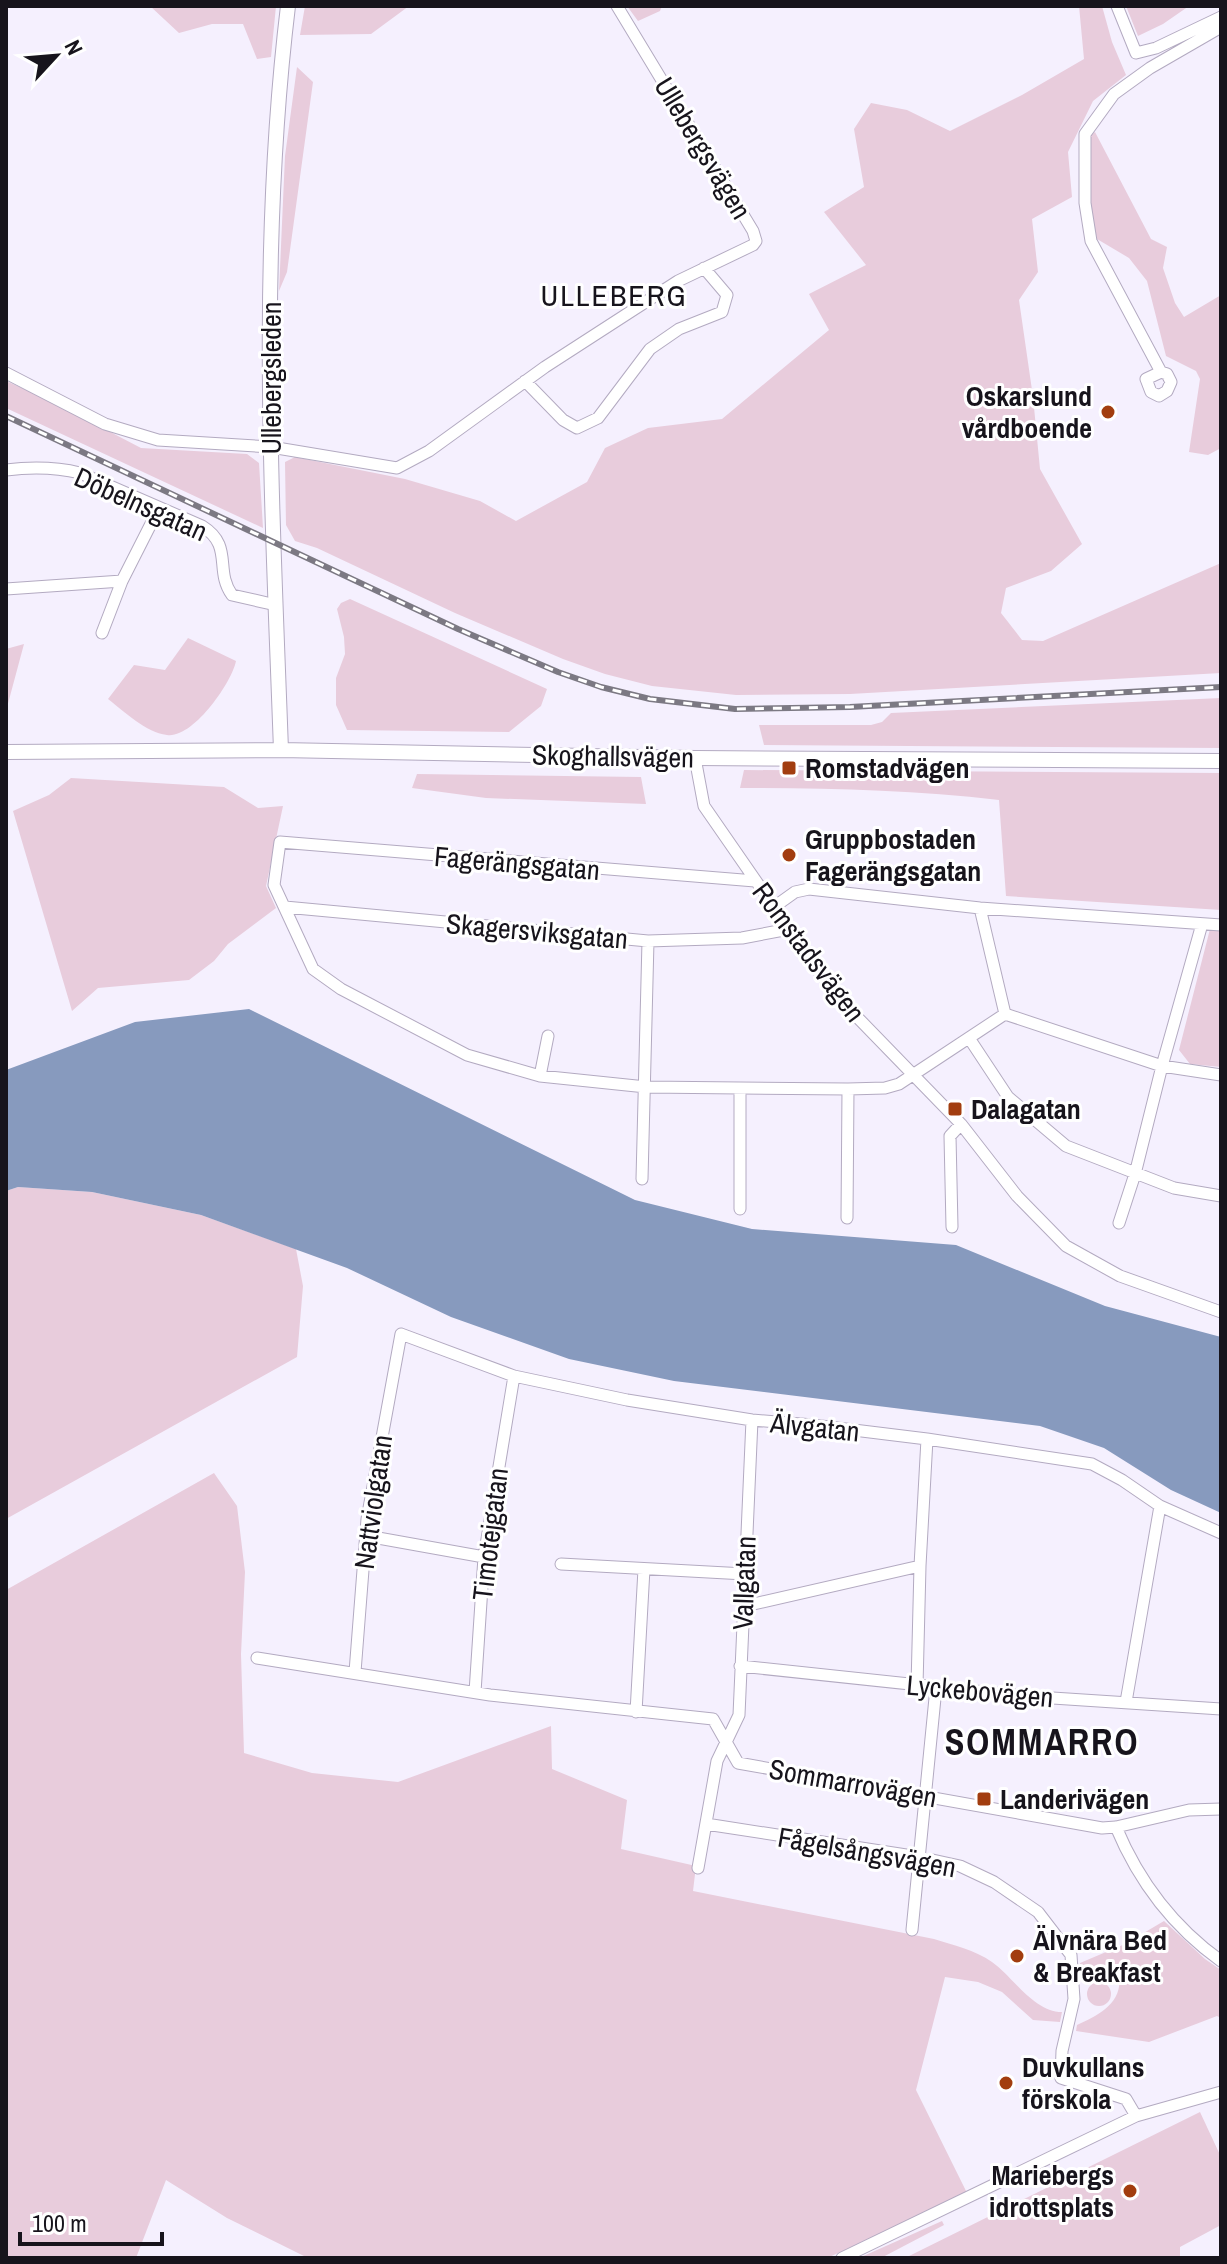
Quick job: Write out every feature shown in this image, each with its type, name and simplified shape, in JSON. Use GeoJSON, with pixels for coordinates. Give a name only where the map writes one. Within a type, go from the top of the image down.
{"type":"FeatureCollection","features":[{"type":"Feature","properties":{"kind":"main road","name":"Ullebergsleden"},"geometry":{"type":"LineString","coordinates":[[281,750],[271,447],[271,213],[288,6]]}},
{"type":"Feature","properties":{"kind":"main road","name":"Skoghallsvägen"},"geometry":{"type":"LineString","coordinates":[[6,752],[281,750],[695,758],[1221,761]]}},
{"type":"Feature","properties":{"kind":"street","name":"Ullebergsvägen"},"geometry":{"type":"LineString","coordinates":[[6,373],[105,424],[158,440],[271,447],[397,468],[429,451],[525,381],[678,281],[756,241],[753,231],[617,6]]}},
{"type":"Feature","properties":{"kind":"street"},"geometry":{"type":"LineString","coordinates":[[1117,6],[1136,53],[1156,48],[1221,17]]}},
{"type":"Feature","properties":{"kind":"street"},"geometry":{"type":"LineString","coordinates":[[1161,372],[1091,241],[1085,203],[1085,134],[1114,94],[1150,68],[1221,27]]}},
{"type":"Feature","properties":{"kind":"street"},"geometry":{"type":"LineString","coordinates":[[525,381],[563,420],[577,428],[598,418],[650,349],[679,329],[722,312],[727,295],[704,268]]}},
{"type":"Feature","properties":{"kind":"street","name":"Döbelnsgatan"},"geometry":{"type":"LineString","coordinates":[[6,470],[62,469],[97,479],[215,535],[222,552],[225,585],[232,595],[276,605]]}},
{"type":"Feature","properties":{"kind":"street"},"geometry":{"type":"LineString","coordinates":[[102,633],[122,581],[159,508]]}},
{"type":"Feature","properties":{"kind":"street"},"geometry":{"type":"LineString","coordinates":[[6,589],[122,581]]}},
{"type":"Feature","properties":{"kind":"street","name":"Romstadsvägen"},"geometry":{"type":"LineString","coordinates":[[695,758],[704,806],[817,969],[857,1017],[961,1124],[1017,1196],[1066,1246],[1120,1276],[1221,1312]]}},
{"type":"Feature","properties":{"kind":"street","name":"Fagerängsgatan"},"geometry":{"type":"LineString","coordinates":[[285,907],[274,885],[280,842],[755,881]]}},
{"type":"Feature","properties":{"kind":"street"},"geometry":{"type":"LineString","coordinates":[[774,907],[795,892],[809,889],[980,908],[1221,925]]}},
{"type":"Feature","properties":{"kind":"street"},"geometry":{"type":"LineString","coordinates":[[285,907],[313,969],[341,989],[467,1055],[540,1076],[646,1087],[885,1088],[899,1084],[1005,1014]]}},
{"type":"Feature","properties":{"kind":"street","name":"Skagersviksgatan"},"geometry":{"type":"LineString","coordinates":[[285,907],[648,941],[742,938],[789,929]]}},
{"type":"Feature","properties":{"kind":"street"},"geometry":{"type":"LineString","coordinates":[[980,908],[1005,1014]]}},
{"type":"Feature","properties":{"kind":"street"},"geometry":{"type":"LineString","coordinates":[[1119,1223],[1202,924]]}},
{"type":"Feature","properties":{"kind":"street"},"geometry":{"type":"LineString","coordinates":[[642,1179],[648,941]]}},
{"type":"Feature","properties":{"kind":"street"},"geometry":{"type":"LineString","coordinates":[[1005,1014],[1162,1066],[1221,1075]]}},
{"type":"Feature","properties":{"kind":"street"},"geometry":{"type":"LineString","coordinates":[[540,1076],[548,1036]]}},
{"type":"Feature","properties":{"kind":"street"},"geometry":{"type":"LineString","coordinates":[[969,1038],[1008,1097],[1066,1146],[1174,1188],[1221,1196]]}},
{"type":"Feature","properties":{"kind":"street"},"geometry":{"type":"LineString","coordinates":[[740,1088],[740,1209]]}},
{"type":"Feature","properties":{"kind":"street"},"geometry":{"type":"LineString","coordinates":[[847,1218],[848,1089]]}},
{"type":"Feature","properties":{"kind":"street"},"geometry":{"type":"LineString","coordinates":[[952,1227],[950,1136],[961,1124]]}},
{"type":"Feature","properties":{"kind":"street","name":"Älvgatan"},"geometry":{"type":"LineString","coordinates":[[401,1334],[514,1376],[607,1397],[752,1420],[927,1439],[1092,1464],[1160,1506],[1221,1533]]}},
{"type":"Feature","properties":{"kind":"street","name":"Nattviolgatan"},"geometry":{"type":"LineString","coordinates":[[351,1672],[367,1519],[401,1334]]}},
{"type":"Feature","properties":{"kind":"street","name":"Timotejgatan"},"geometry":{"type":"LineString","coordinates":[[475,1692],[484,1557],[514,1376]]}},
{"type":"Feature","properties":{"kind":"street","name":"Vallgatan"},"geometry":{"type":"LineString","coordinates":[[698,1868],[717,1761],[739,1715],[752,1420]]}},
{"type":"Feature","properties":{"kind":"street"},"geometry":{"type":"LineString","coordinates":[[917,1686],[927,1439]]}},
{"type":"Feature","properties":{"kind":"street"},"geometry":{"type":"LineString","coordinates":[[1126,1702],[1160,1506]]}},
{"type":"Feature","properties":{"kind":"street"},"geometry":{"type":"LineString","coordinates":[[367,1536],[484,1557]]}},
{"type":"Feature","properties":{"kind":"street"},"geometry":{"type":"LineString","coordinates":[[561,1564],[745,1574]]}},
{"type":"Feature","properties":{"kind":"street"},"geometry":{"type":"LineString","coordinates":[[745,1606],[920,1566]]}},
{"type":"Feature","properties":{"kind":"street"},"geometry":{"type":"LineString","coordinates":[[636,1712],[644,1569]]}},
{"type":"Feature","properties":{"kind":"street"},"geometry":{"type":"LineString","coordinates":[[257,1658],[351,1672]]}},
{"type":"Feature","properties":{"kind":"street","name":"Lyckebovägen"},"geometry":{"type":"LineString","coordinates":[[740,1666],[936,1688],[1221,1709]]}},
{"type":"Feature","properties":{"kind":"street","name":"Sommarrovägen"},"geometry":{"type":"LineString","coordinates":[[351,1672],[555,1703],[713,1719],[738,1763],[1102,1828],[1189,1810],[1221,1809]]}},
{"type":"Feature","properties":{"kind":"street"},"geometry":{"type":"LineString","coordinates":[[912,1930],[936,1688]]}},
{"type":"Feature","properties":{"kind":"street","name":"Fågelsångsvägen"},"geometry":{"type":"LineString","coordinates":[[706,1824],[919,1857],[960,1866],[994,1882],[1038,1912],[1071,1955],[1074,1999],[1062,2051],[1061,2078],[1126,2099],[1136,2116]]}},
{"type":"Feature","properties":{"kind":"street"},"geometry":{"type":"LineString","coordinates":[[1116,1827],[1148,1891],[1172,1918],[1221,1961]]}},
{"type":"Feature","properties":{"kind":"street"},"geometry":{"type":"LineString","coordinates":[[842,2258],[1136,2116],[1221,2092]]}},
{"type":"Feature","properties":{"kind":"shaded area"},"geometry":{"type":"Polygon","coordinates":[[[150,6],[276,6],[271,57],[257,59],[243,24],[212,24],[179,33],[150,6]]]}},
{"type":"Feature","properties":{"kind":"shaded area"},"geometry":{"type":"Polygon","coordinates":[[[305,6],[409,6],[371,34],[300,35],[305,6]]]}},
{"type":"Feature","properties":{"kind":"shaded area"},"geometry":{"type":"Polygon","coordinates":[[[627,6],[662,6],[660,11],[638,21],[627,6]]]}},
{"type":"Feature","properties":{"kind":"shaded area"},"geometry":{"type":"Polygon","coordinates":[[[1079,6],[1102,6],[1126,75],[1093,101],[1068,152],[1072,197],[1032,219],[1038,272],[1019,300],[1040,469],[1082,544],[1051,571],[1006,588],[1001,613],[1022,640],[1043,641],[1221,563],[1221,673],[850,694],[736,695],[652,686],[563,659],[455,613],[317,548],[295,541],[286,525],[285,462],[295,457],[405,479],[480,501],[516,521],[587,482],[605,448],[648,428],[722,419],[829,330],[809,294],[866,265],[824,212],[864,187],[854,129],[871,103],[907,110],[950,131],[1084,59],[1079,6]]]}},
{"type":"Feature","properties":{"kind":"shaded area"},"geometry":{"type":"Polygon","coordinates":[[[1126,6],[1189,6],[1138,36],[1126,6]]]}},
{"type":"Feature","properties":{"kind":"shaded area"},"geometry":{"type":"Polygon","coordinates":[[[297,67],[313,82],[287,272],[279,291],[285,156],[297,67]]]}},
{"type":"Feature","properties":{"kind":"shaded area"},"geometry":{"type":"Polygon","coordinates":[[[1095,132],[1151,239],[1167,247],[1163,268],[1175,303],[1184,317],[1221,295],[1221,448],[1208,455],[1189,452],[1200,379],[1196,371],[1166,356],[1147,281],[1129,258],[1097,239],[1089,206],[1088,137],[1095,132]]]}},
{"type":"Feature","properties":{"kind":"shaded area"},"geometry":{"type":"Polygon","coordinates":[[[6,381],[141,448],[247,454],[259,463],[263,528],[6,408],[6,381]]]}},
{"type":"Feature","properties":{"kind":"shaded area"},"geometry":{"type":"Polygon","coordinates":[[[350,599],[547,689],[541,706],[509,732],[347,730],[336,705],[336,678],[345,654],[337,609],[350,599]]]}},
{"type":"Feature","properties":{"kind":"shaded area"},"geometry":{"type":"Polygon","coordinates":[[[188,638],[236,661],[219,695],[188,728],[177,734],[159,733],[136,721],[108,699],[134,665],[165,670],[188,638]]]}},
{"type":"Feature","properties":{"kind":"shaded area"},"geometry":{"type":"Polygon","coordinates":[[[24,644],[6,711],[6,649],[24,644]]]}},
{"type":"Feature","properties":{"kind":"shaded area"},"geometry":{"type":"Polygon","coordinates":[[[1221,698],[1221,748],[764,745],[759,725],[871,725],[882,722],[891,713],[1221,698]]]}},
{"type":"Feature","properties":{"kind":"shaded area"},"geometry":{"type":"Polygon","coordinates":[[[744,770],[1221,773],[1221,910],[1006,896],[999,800],[870,790],[740,788],[744,770]]]}},
{"type":"Feature","properties":{"kind":"shaded area"},"geometry":{"type":"Polygon","coordinates":[[[417,774],[641,777],[646,804],[486,798],[412,788],[417,774]]]}},
{"type":"Feature","properties":{"kind":"shaded area"},"geometry":{"type":"Polygon","coordinates":[[[71,778],[224,787],[258,808],[283,806],[266,886],[276,908],[228,944],[214,961],[189,980],[98,988],[72,1011],[13,811],[49,795],[71,778]]]}},
{"type":"Feature","properties":{"kind":"shaded area"},"geometry":{"type":"Polygon","coordinates":[[[1210,929],[1221,930],[1221,1067],[1190,1064],[1179,1050],[1210,929]]]}},
{"type":"Feature","properties":{"kind":"shaded area"},"geometry":{"type":"Polygon","coordinates":[[[18,1187],[92,1192],[201,1215],[296,1249],[303,1286],[297,1357],[6,1519],[6,1191],[18,1187]]]}},
{"type":"Feature","properties":{"kind":"shaded area"},"geometry":{"type":"Polygon","coordinates":[[[214,1473],[237,1506],[245,1572],[241,1654],[244,1753],[312,1773],[398,1782],[551,1726],[552,1769],[627,1800],[621,1849],[696,1866],[693,1891],[956,1946],[992,1962],[1042,2006],[1062,2012],[1060,2022],[1033,2020],[1002,1992],[978,1982],[945,1977],[916,2090],[968,2195],[827,2258],[308,2258],[227,2218],[166,2180],[136,2258],[6,2258],[6,1590],[214,1473]]]}},
{"type":"Feature","properties":{"kind":"shaded area"},"geometry":{"type":"Polygon","coordinates":[[[1164,1921],[1221,1970],[1221,2018],[1217,2016],[1149,2042],[1076,2031],[1077,2025],[1113,2001],[1119,1985],[1119,1976],[1113,1972],[1081,1970],[1080,1963],[1125,1944],[1164,1921]]]}},
{"type":"Feature","properties":{"kind":"shaded area"},"geometry":{"type":"Polygon","coordinates":[[[1099,1982],[1107,1986],[1111,1994],[1107,2002],[1099,2006],[1091,2002],[1087,1994],[1091,1986],[1099,1982]]]}},
{"type":"Feature","properties":{"kind":"shaded area","name":"Mariebergs idrottsplats"},"geometry":{"type":"Polygon","coordinates":[[[1200,2112],[1221,2157],[1221,2225],[1180,2247],[1180,2258],[905,2258],[1200,2112]]]}},
{"type":"Feature","properties":{"kind":"shaded area"},"geometry":{"type":"Polygon","coordinates":[[[942,2221],[944,2225],[881,2258],[859,2258],[942,2221]]]}},
{"type":"Feature","properties":{"kind":"water"},"geometry":{"type":"Polygon","coordinates":[[[249,1009],[635,1200],[752,1229],[956,1245],[1105,1306],[1221,1337],[1221,1513],[1171,1490],[1104,1448],[1040,1426],[674,1381],[569,1359],[451,1317],[347,1268],[201,1215],[92,1192],[18,1187],[6,1191],[6,1070],[135,1022],[249,1009]]]}},
{"type":"Feature","properties":{"kind":"railway"},"geometry":{"type":"LineString","coordinates":[[6,416],[458,629],[558,672],[650,699],[735,709],[850,707],[1221,687]]}},
{"type":"Feature","properties":{"kind":"place","name":"Oskarslund vårdboende"},"geometry":{"type":"Point","coordinates":[1108,412]}},
{"type":"Feature","properties":{"kind":"place","name":"Romstadvägen"},"geometry":{"type":"Point","coordinates":[789,768]}},
{"type":"Feature","properties":{"kind":"place","name":"Gruppbostaden Fagerängsgatan"},"geometry":{"type":"Point","coordinates":[789,855]}},
{"type":"Feature","properties":{"kind":"place","name":"Dalagatan"},"geometry":{"type":"Point","coordinates":[955,1109]}},
{"type":"Feature","properties":{"kind":"place","name":"Landerivägen"},"geometry":{"type":"Point","coordinates":[984,1799]}},
{"type":"Feature","properties":{"kind":"place","name":"Älvnära Bed & Breakfast"},"geometry":{"type":"Point","coordinates":[1017,1956]}},
{"type":"Feature","properties":{"kind":"place","name":"Duvkullans förskola"},"geometry":{"type":"Point","coordinates":[1006,2083]}},
{"type":"Feature","properties":{"kind":"place","name":"Mariebergs idrottsplats"},"geometry":{"type":"Point","coordinates":[1130,2191]}},
{"type":"Feature","properties":{"kind":"district","name":"ULLEBERG"},"geometry":{"type":"Point","coordinates":[614,296]}},
{"type":"Feature","properties":{"kind":"district","name":"SOMMARRO"},"geometry":{"type":"Point","coordinates":[1042,1742]}}]}
